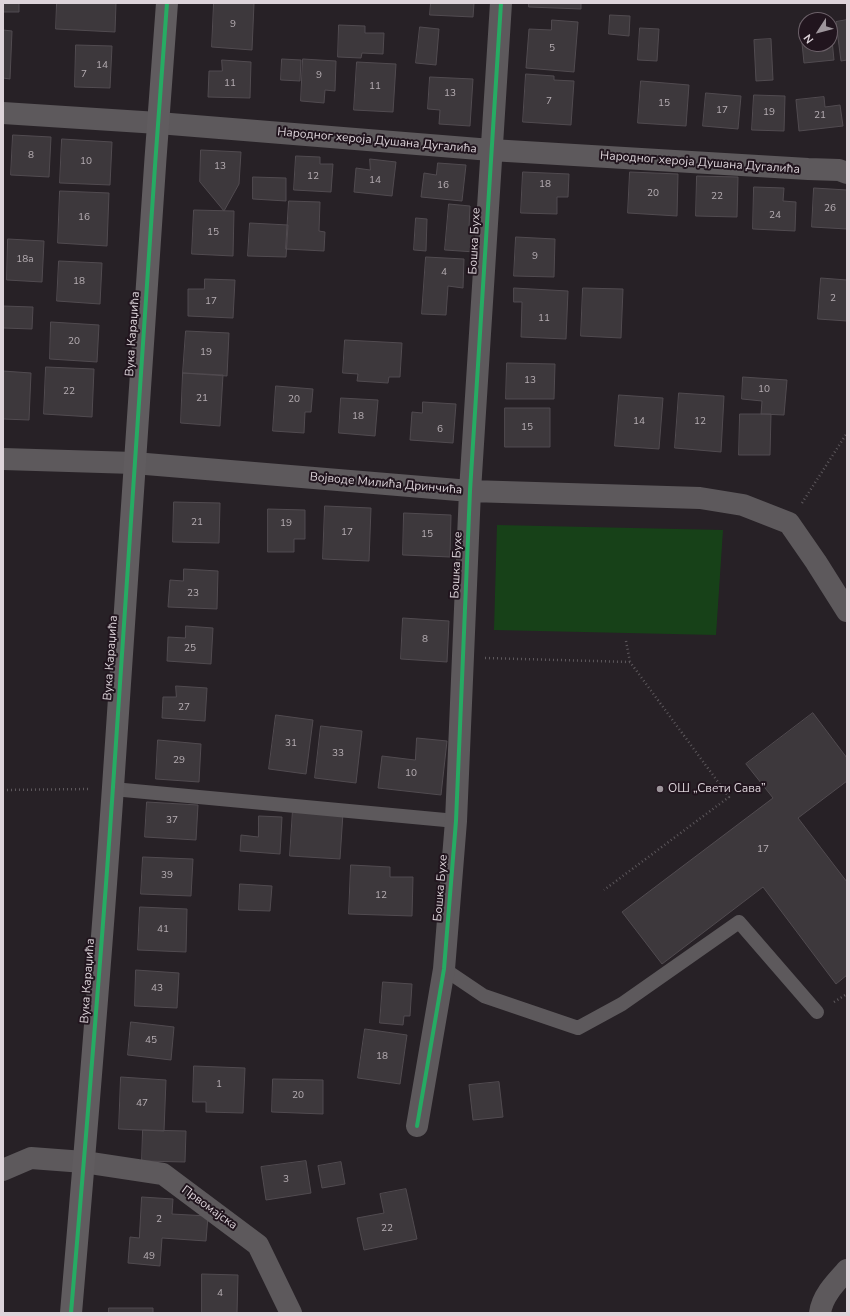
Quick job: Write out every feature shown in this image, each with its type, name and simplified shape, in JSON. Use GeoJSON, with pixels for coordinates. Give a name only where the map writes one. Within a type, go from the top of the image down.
{"type":"FeatureCollection","features":[{"type":"Feature","properties":{"kind":"street","name":"Вука Караџића"},"geometry":{"type":"LineString","coordinates":[[71,1313],[113,789],[134,463],[167,3]]}},
{"type":"Feature","properties":{"kind":"street","name":"Бошка Бухе"},"geometry":{"type":"LineString","coordinates":[[416,1126],[444,969],[456,821],[470,491],[501,3]]}},
{"type":"Feature","properties":{"kind":"street","name":"Народног хероја Душана Дугалића"},"geometry":{"type":"LineString","coordinates":[[3,113],[158,123],[491,150],[839,170],[847,173]]}},
{"type":"Feature","properties":{"kind":"street","name":"Војводе Милића Дринчића"},"geometry":{"type":"LineString","coordinates":[[3,459],[134,463],[470,491],[700,498],[743,505],[789,523]]}},
{"type":"Feature","properties":{"kind":"street"},"geometry":{"type":"LineString","coordinates":[[789,523],[847,611]]}},
{"type":"Feature","properties":{"kind":"street","name":"Првомајска"},"geometry":{"type":"LineString","coordinates":[[3,1170],[31,1158],[84,1162],[163,1174],[258,1245],[291,1313]]}},
{"type":"Feature","properties":{"kind":"street"},"geometry":{"type":"LineString","coordinates":[[820,1313],[831,1288],[847,1270]]}},
{"type":"Feature","properties":{"kind":"lane"},"geometry":{"type":"LineString","coordinates":[[113,789],[456,821]]}},
{"type":"Feature","properties":{"kind":"lane"},"geometry":{"type":"LineString","coordinates":[[444,969],[484,996],[578,1028],[622,1004],[739,922],[817,1012]]}},
{"type":"Feature","properties":{"kind":"path"},"geometry":{"type":"LineString","coordinates":[[789,523],[847,433]]}},
{"type":"Feature","properties":{"kind":"path"},"geometry":{"type":"LineString","coordinates":[[604,890],[729,797],[630,662],[626,642]]}},
{"type":"Feature","properties":{"kind":"path"},"geometry":{"type":"LineString","coordinates":[[463,657],[630,662]]}},
{"type":"Feature","properties":{"kind":"path"},"geometry":{"type":"LineString","coordinates":[[3,790],[113,789]]}},
{"type":"Feature","properties":{"kind":"green space"},"geometry":{"type":"Polygon","coordinates":[[[497,525],[723,530],[716,635],[494,630],[497,525]]]}},
{"type":"Feature","properties":{"kind":"building"},"geometry":{"type":"Polygon","coordinates":[[[3,3],[19,3],[19,12],[3,12],[3,3]]]}},
{"type":"Feature","properties":{"kind":"building"},"geometry":{"type":"Polygon","coordinates":[[[57,3],[116,3],[115,32],[56,29],[57,3]]]}},
{"type":"Feature","properties":{"kind":"building"},"geometry":{"type":"Polygon","coordinates":[[[214,3],[254,3],[252,50],[212,47],[214,3]]]}},
{"type":"Feature","properties":{"kind":"building"},"geometry":{"type":"Polygon","coordinates":[[[431,3],[474,3],[473,17],[430,15],[431,3]]]}},
{"type":"Feature","properties":{"kind":"building"},"geometry":{"type":"Polygon","coordinates":[[[529,3],[581,3],[581,9],[529,7],[529,3]]]}},
{"type":"Feature","properties":{"kind":"building"},"geometry":{"type":"Polygon","coordinates":[[[610,15],[630,16],[629,36],[609,34],[610,15]]]}},
{"type":"Feature","properties":{"kind":"building"},"geometry":{"type":"Polygon","coordinates":[[[552,20],[578,22],[574,72],[526,68],[529,29],[551,30],[552,20]]]}},
{"type":"Feature","properties":{"kind":"building"},"geometry":{"type":"Polygon","coordinates":[[[847,20],[847,60],[841,61],[838,38],[838,22],[847,20]]]}},
{"type":"Feature","properties":{"kind":"building"},"geometry":{"type":"Polygon","coordinates":[[[339,25],[365,26],[365,33],[384,33],[383,54],[362,53],[361,58],[338,57],[339,25]]]}},
{"type":"Feature","properties":{"kind":"building"},"geometry":{"type":"Polygon","coordinates":[[[420,27],[439,29],[436,65],[416,63],[420,27]]]}},
{"type":"Feature","properties":{"kind":"building"},"geometry":{"type":"Polygon","coordinates":[[[640,28],[659,29],[657,61],[638,60],[640,28]]]}},
{"type":"Feature","properties":{"kind":"building"},"geometry":{"type":"Polygon","coordinates":[[[3,30],[12,31],[10,79],[3,78],[3,30]]]}},
{"type":"Feature","properties":{"kind":"building"},"geometry":{"type":"Polygon","coordinates":[[[771,39],[773,80],[756,81],[754,40],[771,39]]]}},
{"type":"Feature","properties":{"kind":"building"},"geometry":{"type":"Polygon","coordinates":[[[76,45],[112,46],[110,88],[75,87],[76,45]]]}},
{"type":"Feature","properties":{"kind":"building"},"geometry":{"type":"Polygon","coordinates":[[[803,52],[833,52],[834,60],[804,63],[803,52]]]}},
{"type":"Feature","properties":{"kind":"building"},"geometry":{"type":"Polygon","coordinates":[[[282,59],[301,60],[300,81],[281,80],[282,59]]]}},
{"type":"Feature","properties":{"kind":"building"},"geometry":{"type":"Polygon","coordinates":[[[303,59],[336,61],[335,91],[325,90],[324,103],[301,101],[303,59]]]}},
{"type":"Feature","properties":{"kind":"building"},"geometry":{"type":"Polygon","coordinates":[[[222,60],[251,62],[250,98],[208,97],[209,71],[222,71],[222,60]]]}},
{"type":"Feature","properties":{"kind":"building"},"geometry":{"type":"Polygon","coordinates":[[[357,62],[396,64],[393,112],[354,110],[357,62]]]}},
{"type":"Feature","properties":{"kind":"building"},"geometry":{"type":"Polygon","coordinates":[[[526,74],[554,76],[554,80],[574,81],[571,125],[523,122],[526,74]]]}},
{"type":"Feature","properties":{"kind":"building"},"geometry":{"type":"Polygon","coordinates":[[[430,77],[473,79],[470,126],[439,124],[440,110],[428,109],[430,77]]]}},
{"type":"Feature","properties":{"kind":"building"},"geometry":{"type":"Polygon","coordinates":[[[641,81],[689,85],[686,126],[638,123],[641,81]]]}},
{"type":"Feature","properties":{"kind":"building"},"geometry":{"type":"Polygon","coordinates":[[[706,93],[741,96],[738,129],[703,126],[706,93]]]}},
{"type":"Feature","properties":{"kind":"building"},"geometry":{"type":"Polygon","coordinates":[[[754,95],[785,96],[784,131],[752,130],[754,95]]]}},
{"type":"Feature","properties":{"kind":"building"},"geometry":{"type":"Polygon","coordinates":[[[824,97],[825,107],[840,105],[843,126],[799,131],[796,100],[824,97]]]}},
{"type":"Feature","properties":{"kind":"building"},"geometry":{"type":"Polygon","coordinates":[[[13,135],[51,137],[49,177],[11,175],[13,135]]]}},
{"type":"Feature","properties":{"kind":"building"},"geometry":{"type":"Polygon","coordinates":[[[62,139],[112,142],[110,185],[60,183],[62,139]]]}},
{"type":"Feature","properties":{"kind":"building"},"geometry":{"type":"Polygon","coordinates":[[[201,150],[241,152],[239,184],[224,211],[200,182],[201,150]]]}},
{"type":"Feature","properties":{"kind":"building"},"geometry":{"type":"Polygon","coordinates":[[[296,156],[320,157],[320,164],[333,164],[331,192],[294,190],[296,156]]]}},
{"type":"Feature","properties":{"kind":"building"},"geometry":{"type":"Polygon","coordinates":[[[370,159],[396,162],[392,196],[354,192],[356,168],[370,170],[370,159]]]}},
{"type":"Feature","properties":{"kind":"building"},"geometry":{"type":"Polygon","coordinates":[[[438,163],[466,165],[462,201],[421,197],[424,173],[436,175],[438,163]]]}},
{"type":"Feature","properties":{"kind":"building"},"geometry":{"type":"Polygon","coordinates":[[[523,172],[569,174],[568,197],[557,197],[557,214],[521,213],[523,172]]]}},
{"type":"Feature","properties":{"kind":"building"},"geometry":{"type":"Polygon","coordinates":[[[630,172],[678,174],[677,216],[628,213],[630,172]]]}},
{"type":"Feature","properties":{"kind":"building"},"geometry":{"type":"Polygon","coordinates":[[[697,176],[738,177],[737,217],[696,216],[697,176]]]}},
{"type":"Feature","properties":{"kind":"building"},"geometry":{"type":"Polygon","coordinates":[[[253,177],[286,178],[286,201],[253,199],[253,177]]]}},
{"type":"Feature","properties":{"kind":"building"},"geometry":{"type":"Polygon","coordinates":[[[754,187],[784,188],[783,201],[796,202],[795,231],[753,229],[754,187]]]}},
{"type":"Feature","properties":{"kind":"building"},"geometry":{"type":"Polygon","coordinates":[[[814,188],[847,190],[847,229],[812,227],[814,188]]]}},
{"type":"Feature","properties":{"kind":"building"},"geometry":{"type":"Polygon","coordinates":[[[60,191],[109,193],[107,246],[58,243],[60,191]]]}},
{"type":"Feature","properties":{"kind":"building"},"geometry":{"type":"Polygon","coordinates":[[[289,201],[320,202],[319,231],[325,232],[324,251],[286,249],[289,201]]]}},
{"type":"Feature","properties":{"kind":"building"},"geometry":{"type":"Polygon","coordinates":[[[449,204],[470,206],[469,228],[477,229],[475,252],[445,250],[449,204]]]}},
{"type":"Feature","properties":{"kind":"building"},"geometry":{"type":"Polygon","coordinates":[[[194,210],[234,211],[233,256],[192,254],[194,210]]]}},
{"type":"Feature","properties":{"kind":"building"},"geometry":{"type":"Polygon","coordinates":[[[416,218],[427,219],[426,251],[414,250],[416,218]]]}},
{"type":"Feature","properties":{"kind":"building"},"geometry":{"type":"Polygon","coordinates":[[[250,223],[288,225],[286,257],[248,256],[250,223]]]}},
{"type":"Feature","properties":{"kind":"building"},"geometry":{"type":"Polygon","coordinates":[[[516,237],[555,239],[554,277],[514,276],[516,237]]]}},
{"type":"Feature","properties":{"kind":"building"},"geometry":{"type":"Polygon","coordinates":[[[8,239],[44,241],[42,282],[7,280],[8,239]]]}},
{"type":"Feature","properties":{"kind":"building"},"geometry":{"type":"Polygon","coordinates":[[[426,257],[464,259],[463,288],[448,286],[446,315],[422,314],[426,257]]]}},
{"type":"Feature","properties":{"kind":"building"},"geometry":{"type":"Polygon","coordinates":[[[59,261],[102,263],[100,304],[57,301],[59,261]]]}},
{"type":"Feature","properties":{"kind":"building"},"geometry":{"type":"Polygon","coordinates":[[[821,278],[847,280],[847,321],[818,319],[821,278]]]}},
{"type":"Feature","properties":{"kind":"building"},"geometry":{"type":"Polygon","coordinates":[[[205,279],[235,280],[233,318],[188,316],[188,289],[204,289],[205,279]]]}},
{"type":"Feature","properties":{"kind":"building"},"geometry":{"type":"Polygon","coordinates":[[[514,288],[568,291],[566,339],[521,337],[522,302],[514,302],[514,288]]]}},
{"type":"Feature","properties":{"kind":"building"},"geometry":{"type":"Polygon","coordinates":[[[583,288],[623,289],[621,338],[581,336],[583,288]]]}},
{"type":"Feature","properties":{"kind":"building"},"geometry":{"type":"Polygon","coordinates":[[[3,306],[33,307],[32,329],[3,328],[3,306]]]}},
{"type":"Feature","properties":{"kind":"building"},"geometry":{"type":"Polygon","coordinates":[[[51,322],[99,325],[97,362],[50,359],[51,322]]]}},
{"type":"Feature","properties":{"kind":"building"},"geometry":{"type":"Polygon","coordinates":[[[186,331],[229,333],[227,376],[183,373],[186,331]]]}},
{"type":"Feature","properties":{"kind":"building"},"geometry":{"type":"Polygon","coordinates":[[[345,340],[402,343],[400,377],[389,377],[388,383],[357,381],[358,374],[343,373],[345,340]]]}},
{"type":"Feature","properties":{"kind":"building"},"geometry":{"type":"Polygon","coordinates":[[[507,363],[555,364],[554,399],[506,399],[507,363]]]}},
{"type":"Feature","properties":{"kind":"building"},"geometry":{"type":"Polygon","coordinates":[[[46,367],[94,369],[92,417],[44,414],[46,367]]]}},
{"type":"Feature","properties":{"kind":"building"},"geometry":{"type":"Polygon","coordinates":[[[3,371],[31,373],[29,420],[3,419],[3,371]]]}},
{"type":"Feature","properties":{"kind":"building"},"geometry":{"type":"Polygon","coordinates":[[[183,373],[223,375],[220,426],[181,423],[183,373]]]}},
{"type":"Feature","properties":{"kind":"building"},"geometry":{"type":"Polygon","coordinates":[[[743,377],[787,380],[784,415],[761,414],[762,401],[742,399],[743,377]]]}},
{"type":"Feature","properties":{"kind":"building"},"geometry":{"type":"Polygon","coordinates":[[[276,386],[313,389],[311,412],[305,412],[304,433],[273,431],[276,386]]]}},
{"type":"Feature","properties":{"kind":"building"},"geometry":{"type":"Polygon","coordinates":[[[679,393],[724,396],[721,452],[675,448],[679,393]]]}},
{"type":"Feature","properties":{"kind":"building"},"geometry":{"type":"Polygon","coordinates":[[[619,395],[663,398],[659,449],[615,446],[619,395]]]}},
{"type":"Feature","properties":{"kind":"building"},"geometry":{"type":"Polygon","coordinates":[[[341,398],[378,400],[375,436],[339,433],[341,398]]]}},
{"type":"Feature","properties":{"kind":"building"},"geometry":{"type":"Polygon","coordinates":[[[423,402],[456,404],[453,443],[410,440],[412,412],[422,413],[423,402]]]}},
{"type":"Feature","properties":{"kind":"building"},"geometry":{"type":"Polygon","coordinates":[[[505,408],[550,408],[550,447],[505,447],[505,408]]]}},
{"type":"Feature","properties":{"kind":"building"},"geometry":{"type":"Polygon","coordinates":[[[740,414],[771,414],[770,455],[739,455],[740,414]]]}},
{"type":"Feature","properties":{"kind":"building"},"geometry":{"type":"Polygon","coordinates":[[[174,502],[220,503],[219,543],[173,542],[174,502]]]}},
{"type":"Feature","properties":{"kind":"building"},"geometry":{"type":"Polygon","coordinates":[[[325,506],[371,508],[369,561],[323,559],[325,506]]]}},
{"type":"Feature","properties":{"kind":"building"},"geometry":{"type":"Polygon","coordinates":[[[268,509],[305,510],[305,539],[294,539],[294,552],[268,552],[268,509]]]}},
{"type":"Feature","properties":{"kind":"building"},"geometry":{"type":"Polygon","coordinates":[[[404,513],[451,515],[450,557],[403,555],[404,513]]]}},
{"type":"Feature","properties":{"kind":"building"},"geometry":{"type":"Polygon","coordinates":[[[184,569],[218,571],[217,609],[168,607],[170,580],[183,581],[184,569]]]}},
{"type":"Feature","properties":{"kind":"building"},"geometry":{"type":"Polygon","coordinates":[[[403,618],[449,621],[447,662],[401,659],[403,618]]]}},
{"type":"Feature","properties":{"kind":"building"},"geometry":{"type":"Polygon","coordinates":[[[186,626],[213,628],[211,664],[167,661],[168,637],[185,638],[186,626]]]}},
{"type":"Feature","properties":{"kind":"building"},"geometry":{"type":"Polygon","coordinates":[[[176,686],[207,688],[205,721],[162,718],[163,697],[176,697],[176,686]]]}},
{"type":"Feature","properties":{"kind":"building"},"geometry":{"type":"Polygon","coordinates":[[[813,713],[847,758],[847,781],[798,818],[847,882],[847,975],[836,984],[763,887],[662,964],[622,912],[773,798],[746,764],[813,713]]]}},
{"type":"Feature","properties":{"kind":"building"},"geometry":{"type":"Polygon","coordinates":[[[276,715],[313,720],[306,774],[269,769],[276,715]]]}},
{"type":"Feature","properties":{"kind":"building"},"geometry":{"type":"Polygon","coordinates":[[[321,726],[362,731],[356,783],[315,778],[321,726]]]}},
{"type":"Feature","properties":{"kind":"building"},"geometry":{"type":"Polygon","coordinates":[[[417,738],[447,741],[441,795],[378,788],[382,756],[415,760],[417,738]]]}},
{"type":"Feature","properties":{"kind":"building"},"geometry":{"type":"Polygon","coordinates":[[[158,740],[201,744],[199,782],[156,779],[158,740]]]}},
{"type":"Feature","properties":{"kind":"building"},"geometry":{"type":"Polygon","coordinates":[[[147,802],[198,805],[196,840],[145,837],[147,802]]]}},
{"type":"Feature","properties":{"kind":"building"},"geometry":{"type":"Polygon","coordinates":[[[293,809],[343,813],[340,859],[290,856],[293,809]]]}},
{"type":"Feature","properties":{"kind":"building"},"geometry":{"type":"Polygon","coordinates":[[[259,816],[282,817],[280,854],[240,851],[241,835],[258,837],[259,816]]]}},
{"type":"Feature","properties":{"kind":"building"},"geometry":{"type":"Polygon","coordinates":[[[143,857],[193,859],[191,896],[141,894],[143,857]]]}},
{"type":"Feature","properties":{"kind":"building"},"geometry":{"type":"Polygon","coordinates":[[[351,865],[390,867],[390,877],[413,877],[412,916],[349,914],[351,865]]]}},
{"type":"Feature","properties":{"kind":"building"},"geometry":{"type":"Polygon","coordinates":[[[240,884],[272,886],[270,911],[239,910],[240,884]]]}},
{"type":"Feature","properties":{"kind":"building"},"geometry":{"type":"Polygon","coordinates":[[[140,907],[187,909],[186,952],[138,950],[140,907]]]}},
{"type":"Feature","properties":{"kind":"building"},"geometry":{"type":"Polygon","coordinates":[[[136,970],[179,973],[177,1008],[135,1006],[136,970]]]}},
{"type":"Feature","properties":{"kind":"building"},"geometry":{"type":"Polygon","coordinates":[[[383,982],[412,984],[410,1016],[404,1016],[403,1025],[380,1023],[383,982]]]}},
{"type":"Feature","properties":{"kind":"building"},"geometry":{"type":"Polygon","coordinates":[[[131,1022],[174,1027],[171,1060],[128,1055],[131,1022]]]}},
{"type":"Feature","properties":{"kind":"building"},"geometry":{"type":"Polygon","coordinates":[[[365,1029],[407,1035],[400,1084],[358,1078],[365,1029]]]}},
{"type":"Feature","properties":{"kind":"building"},"geometry":{"type":"Polygon","coordinates":[[[194,1066],[245,1068],[243,1113],[206,1112],[206,1102],[193,1102],[194,1066]]]}},
{"type":"Feature","properties":{"kind":"building"},"geometry":{"type":"Polygon","coordinates":[[[121,1077],[166,1080],[164,1131],[119,1129],[121,1077]]]}},
{"type":"Feature","properties":{"kind":"building"},"geometry":{"type":"Polygon","coordinates":[[[273,1079],[323,1080],[323,1114],[272,1112],[273,1079]]]}},
{"type":"Feature","properties":{"kind":"building"},"geometry":{"type":"Polygon","coordinates":[[[499,1082],[503,1117],[473,1120],[469,1085],[499,1082]]]}},
{"type":"Feature","properties":{"kind":"building"},"geometry":{"type":"Polygon","coordinates":[[[143,1130],[186,1131],[185,1162],[142,1161],[143,1130]]]}},
{"type":"Feature","properties":{"kind":"building"},"geometry":{"type":"Polygon","coordinates":[[[306,1161],[311,1193],[266,1200],[261,1167],[306,1161]]]}},
{"type":"Feature","properties":{"kind":"building"},"geometry":{"type":"Polygon","coordinates":[[[341,1162],[345,1184],[322,1188],[318,1166],[341,1162]]]}},
{"type":"Feature","properties":{"kind":"building"},"geometry":{"type":"Polygon","coordinates":[[[406,1189],[417,1239],[364,1250],[357,1218],[384,1213],[380,1194],[406,1189]]]}},
{"type":"Feature","properties":{"kind":"building"},"geometry":{"type":"Polygon","coordinates":[[[142,1197],[173,1199],[172,1214],[208,1216],[206,1241],[162,1238],[160,1266],[128,1263],[130,1237],[139,1238],[142,1197]]]}},
{"type":"Feature","properties":{"kind":"building"},"geometry":{"type":"Polygon","coordinates":[[[202,1274],[238,1275],[237,1313],[202,1313],[202,1274]]]}},
{"type":"Feature","properties":{"kind":"building"},"geometry":{"type":"Polygon","coordinates":[[[109,1308],[153,1308],[153,1313],[109,1313],[109,1308]]]}},
{"type":"Feature","properties":{"kind":"cycle path"},"geometry":{"type":"LineString","coordinates":[[71,1313],[108,853],[167,3]]}},
{"type":"Feature","properties":{"kind":"cycle path"},"geometry":{"type":"LineString","coordinates":[[417,1126],[444,969],[456,821],[470,491],[501,3]]}},
{"type":"Feature","properties":{"kind":"place","name":"ОШ „Свети Сава”"},"geometry":{"type":"Point","coordinates":[660,789]}}]}
